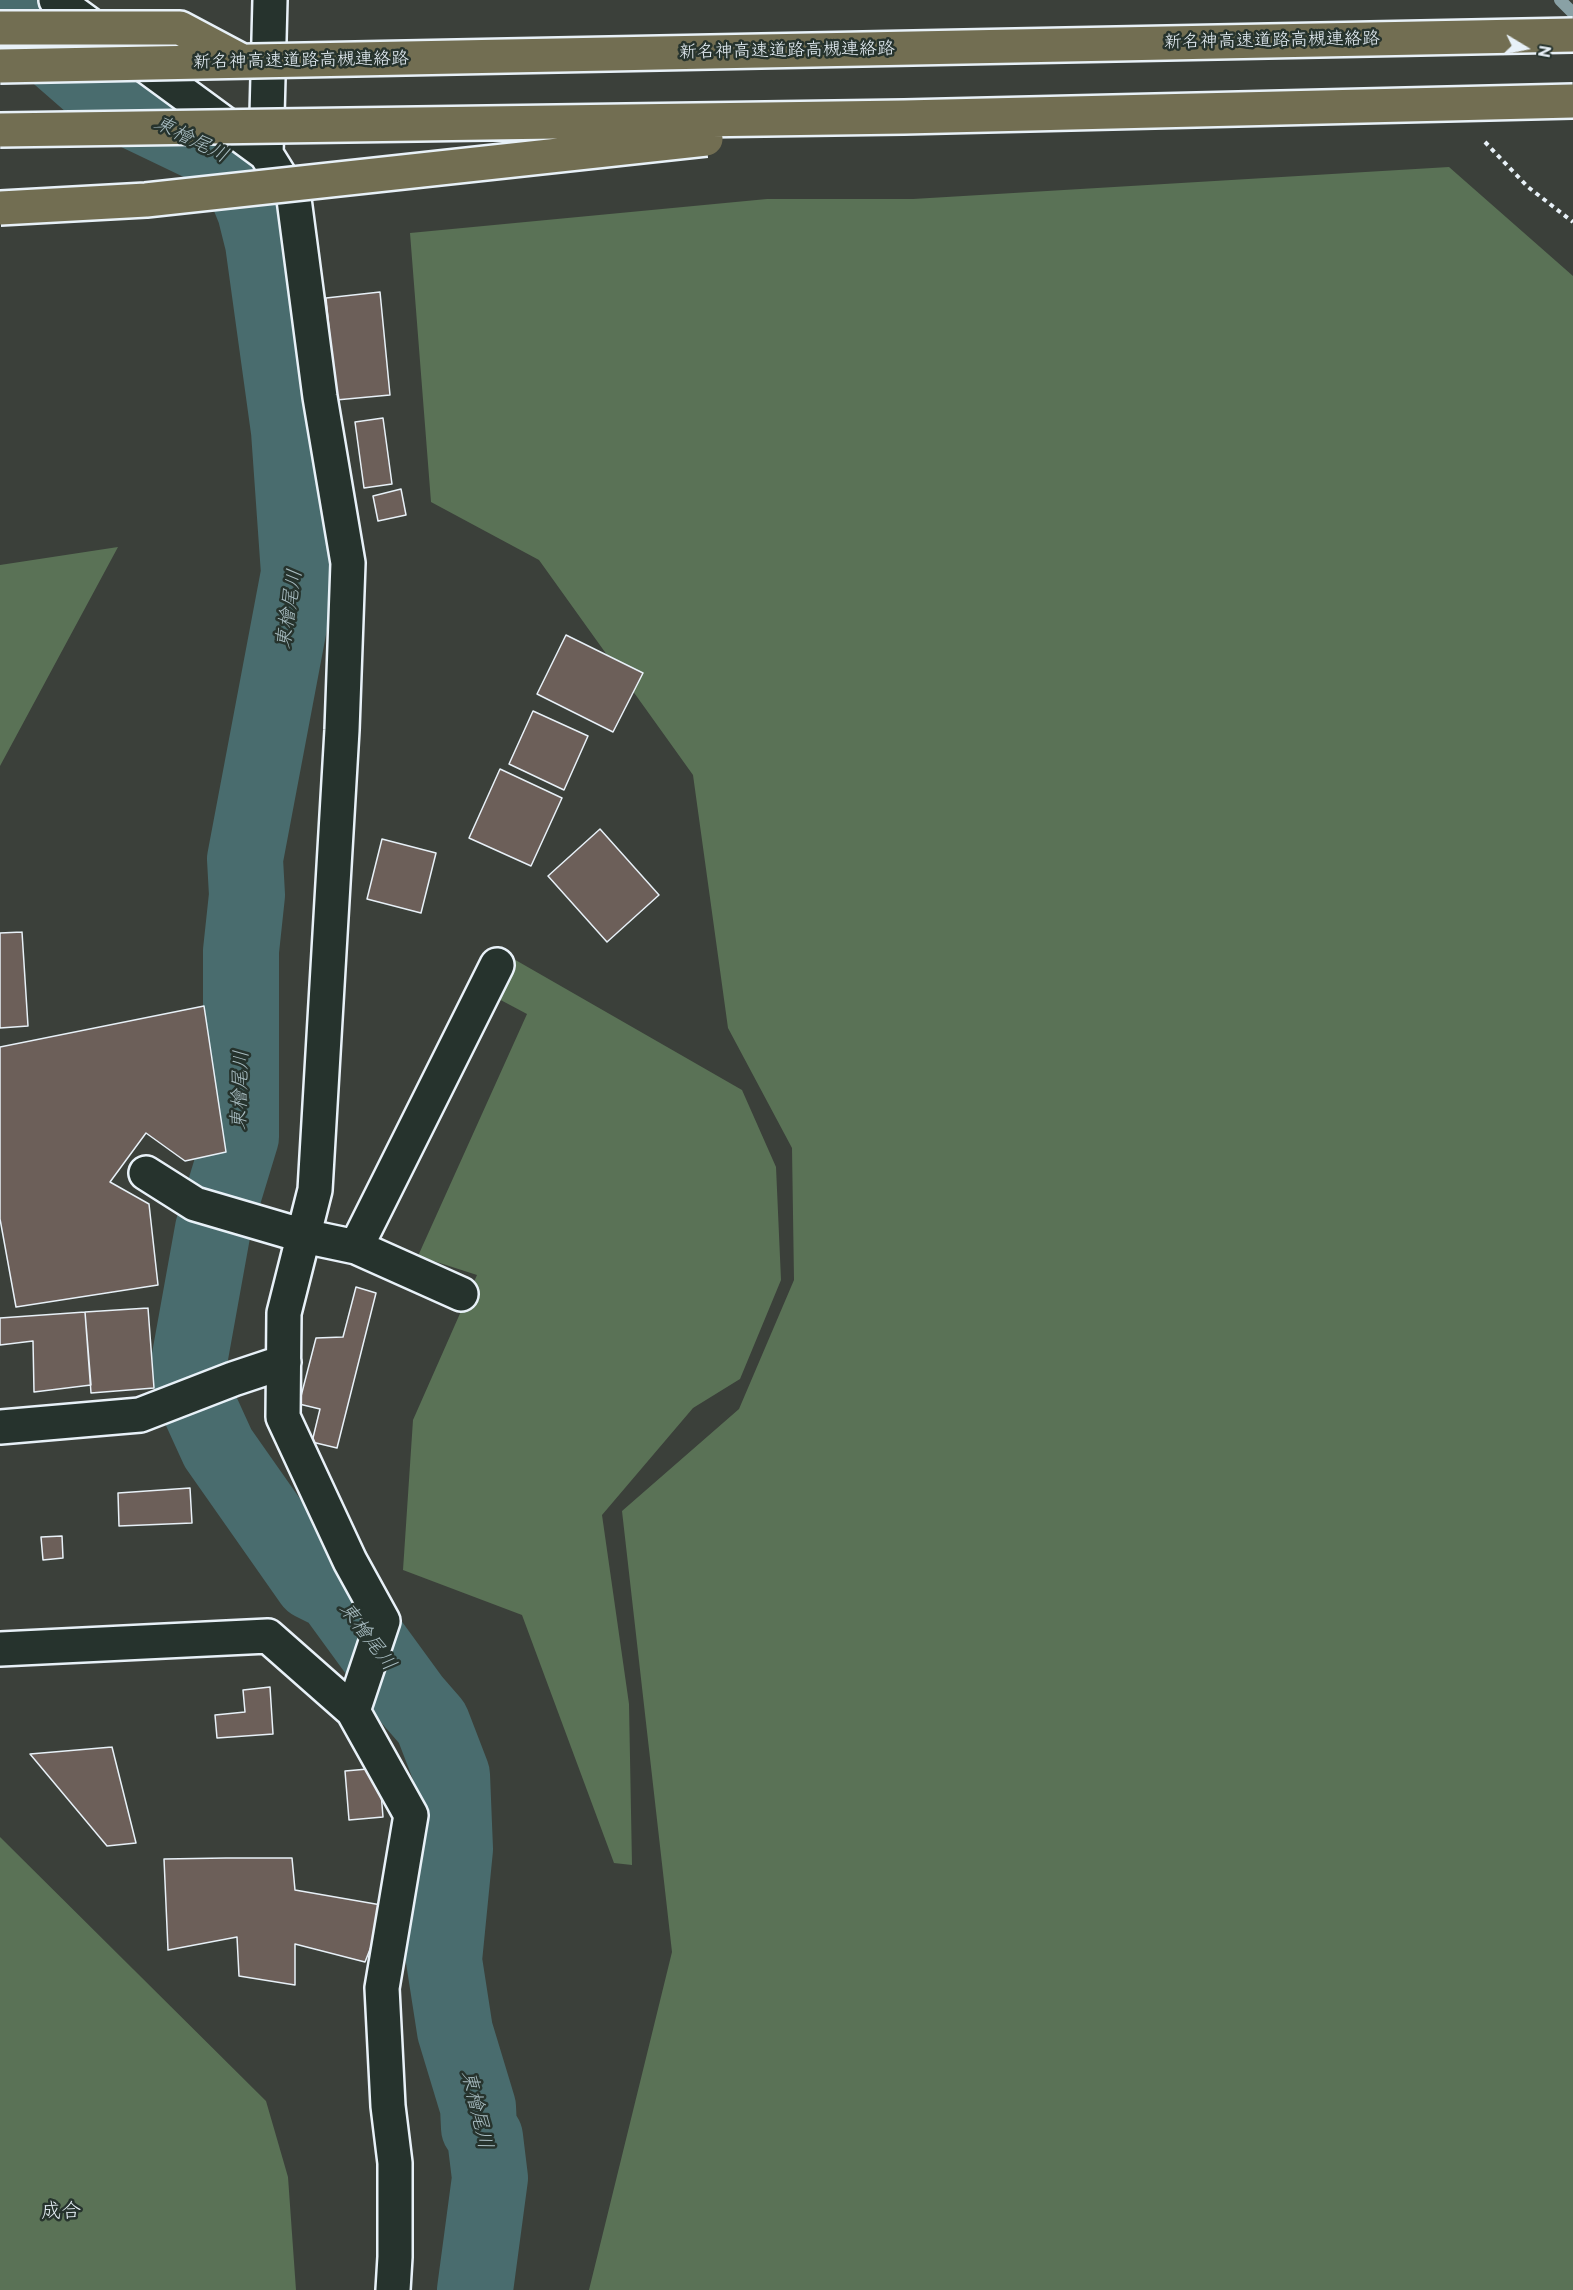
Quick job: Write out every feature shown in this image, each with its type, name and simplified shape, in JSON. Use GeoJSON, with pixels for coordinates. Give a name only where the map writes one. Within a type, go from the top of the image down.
{"type":"FeatureCollection","features":[{"type":"Feature","properties":{"kind":"highway"},"geometry":{"type":"LineString","coordinates":[[0,28],[180,28],[244,62]]}},
{"type":"Feature","properties":{"kind":"highway","name":"新名神高速道路高槻連絡路"},"geometry":{"type":"LineString","coordinates":[[0,66],[1573,35]]}},
{"type":"Feature","properties":{"kind":"highway"},"geometry":{"type":"LineString","coordinates":[[0,130],[904,117],[1573,101]]}},
{"type":"Feature","properties":{"kind":"highway"},"geometry":{"type":"LineString","coordinates":[[0,208],[146,200],[904,117]]}},
{"type":"Feature","properties":{"kind":"street"},"geometry":{"type":"LineString","coordinates":[[56,0],[266,154],[294,199],[320,396],[348,563],[342,730],[315,1190],[285,1313],[283,1417],[350,1561],[384,1622],[353,1711]]}},
{"type":"Feature","properties":{"kind":"street"},"geometry":{"type":"LineString","coordinates":[[266,154],[270,0]]}},
{"type":"Feature","properties":{"kind":"street"},"geometry":{"type":"LineString","coordinates":[[356,1247],[497,966]]}},
{"type":"Feature","properties":{"kind":"street"},"geometry":{"type":"LineString","coordinates":[[146,1173],[195,1204],[304,1236],[356,1247],[461,1294]]}},
{"type":"Feature","properties":{"kind":"street"},"geometry":{"type":"LineString","coordinates":[[0,1427],[140,1416],[233,1379],[284,1362]]}},
{"type":"Feature","properties":{"kind":"street"},"geometry":{"type":"LineString","coordinates":[[0,1649],[268,1636],[353,1711],[411,1815],[382,1988],[388,2106],[395,2163],[393,2290]]}},
{"type":"Feature","properties":{"kind":"green space"},"geometry":{"type":"Polygon","coordinates":[[[1449,167],[1573,276],[1573,2290],[589,2290],[672,1952],[622,1511],[739,1409],[794,1280],[792,1148],[728,1028],[693,775],[539,560],[431,502],[410,233],[767,199],[913,199],[1449,167]]]}},
{"type":"Feature","properties":{"kind":"green space"},"geometry":{"type":"Polygon","coordinates":[[[118,547],[0,766],[0,565],[118,547]]]}},
{"type":"Feature","properties":{"kind":"green space"},"geometry":{"type":"Polygon","coordinates":[[[512,958],[742,1090],[776,1167],[781,1280],[740,1379],[693,1408],[602,1515],[629,1704],[632,1865],[614,1863],[522,1615],[403,1570],[413,1420],[477,1275],[418,1256],[527,1014],[495,997],[512,958]]]}},
{"type":"Feature","properties":{"kind":"green space"},"geometry":{"type":"Polygon","coordinates":[[[0,1837],[266,2101],[288,2177],[296,2290],[0,2290],[0,1837]]]}},
{"type":"Feature","properties":{"kind":"building"},"geometry":{"type":"Polygon","coordinates":[[[380,292],[390,395],[336,400],[326,298],[380,292]]]}},
{"type":"Feature","properties":{"kind":"building"},"geometry":{"type":"Polygon","coordinates":[[[383,418],[392,484],[364,488],[355,422],[383,418]]]}},
{"type":"Feature","properties":{"kind":"building"},"geometry":{"type":"Polygon","coordinates":[[[401,489],[406,515],[378,521],[373,496],[401,489]]]}},
{"type":"Feature","properties":{"kind":"building"},"geometry":{"type":"Polygon","coordinates":[[[566,635],[643,673],[613,732],[537,694],[566,635]]]}},
{"type":"Feature","properties":{"kind":"building"},"geometry":{"type":"Polygon","coordinates":[[[533,711],[588,736],[564,790],[509,764],[533,711]]]}},
{"type":"Feature","properties":{"kind":"building"},"geometry":{"type":"Polygon","coordinates":[[[500,769],[562,798],[531,866],[469,838],[500,769]]]}},
{"type":"Feature","properties":{"kind":"building"},"geometry":{"type":"Polygon","coordinates":[[[600,829],[659,895],[607,942],[548,876],[600,829]]]}},
{"type":"Feature","properties":{"kind":"building"},"geometry":{"type":"Polygon","coordinates":[[[382,839],[436,853],[421,913],[367,899],[382,839]]]}},
{"type":"Feature","properties":{"kind":"building"},"geometry":{"type":"Polygon","coordinates":[[[22,932],[28,1026],[0,1028],[0,933],[22,932]]]}},
{"type":"Feature","properties":{"kind":"building"},"geometry":{"type":"Polygon","coordinates":[[[204,1006],[226,1152],[185,1161],[146,1133],[110,1182],[149,1204],[158,1285],[16,1307],[0,1219],[0,1047],[204,1006]]]}},
{"type":"Feature","properties":{"kind":"building"},"geometry":{"type":"Polygon","coordinates":[[[356,1287],[376,1293],[337,1448],[312,1442],[320,1409],[299,1404],[316,1338],[343,1337],[356,1287]]]}},
{"type":"Feature","properties":{"kind":"building"},"geometry":{"type":"Polygon","coordinates":[[[148,1308],[154,1388],[91,1393],[85,1312],[148,1308]]]}},
{"type":"Feature","properties":{"kind":"building"},"geometry":{"type":"Polygon","coordinates":[[[85,1312],[91,1385],[34,1392],[33,1341],[0,1345],[0,1318],[85,1312]]]}},
{"type":"Feature","properties":{"kind":"building"},"geometry":{"type":"Polygon","coordinates":[[[190,1488],[192,1523],[119,1526],[118,1493],[190,1488]]]}},
{"type":"Feature","properties":{"kind":"building"},"geometry":{"type":"Polygon","coordinates":[[[62,1536],[63,1558],[43,1560],[41,1537],[62,1536]]]}},
{"type":"Feature","properties":{"kind":"building"},"geometry":{"type":"Polygon","coordinates":[[[270,1687],[273,1734],[217,1738],[215,1715],[245,1712],[243,1690],[270,1687]]]}},
{"type":"Feature","properties":{"kind":"building"},"geometry":{"type":"Polygon","coordinates":[[[112,1747],[136,1843],[107,1846],[30,1754],[112,1747]]]}},
{"type":"Feature","properties":{"kind":"building"},"geometry":{"type":"Polygon","coordinates":[[[379,1768],[383,1817],[349,1820],[345,1771],[379,1768]]]}},
{"type":"Feature","properties":{"kind":"building"},"geometry":{"type":"Polygon","coordinates":[[[292,1858],[295,1890],[387,1906],[365,1962],[295,1944],[295,1985],[239,1976],[237,1937],[168,1950],[164,1859],[292,1858]]]}},
{"type":"Feature","properties":{"kind":"waterway"},"geometry":{"type":"LineString","coordinates":[[1560,0],[1573,13]]}},
{"type":"Feature","properties":{"kind":"waterway","name":"東檜尾川"},"geometry":{"type":"LineString","coordinates":[[0,4],[109,99],[234,159],[255,211],[263,243],[289,431],[299,573],[245,859],[247,895],[241,951],[241,1137],[213,1229],[189,1362],[192,1391],[218,1448],[312,1582],[334,1593],[412,1700],[432,1723],[452,1775],[455,1849],[444,1960],[455,2031],[478,2107],[479,2128],[485,2137],[490,2178],[475,2290]]}},
{"type":"Feature","properties":{"kind":"district","name":"成合"},"geometry":{"type":"Point","coordinates":[61,2212]}}]}
